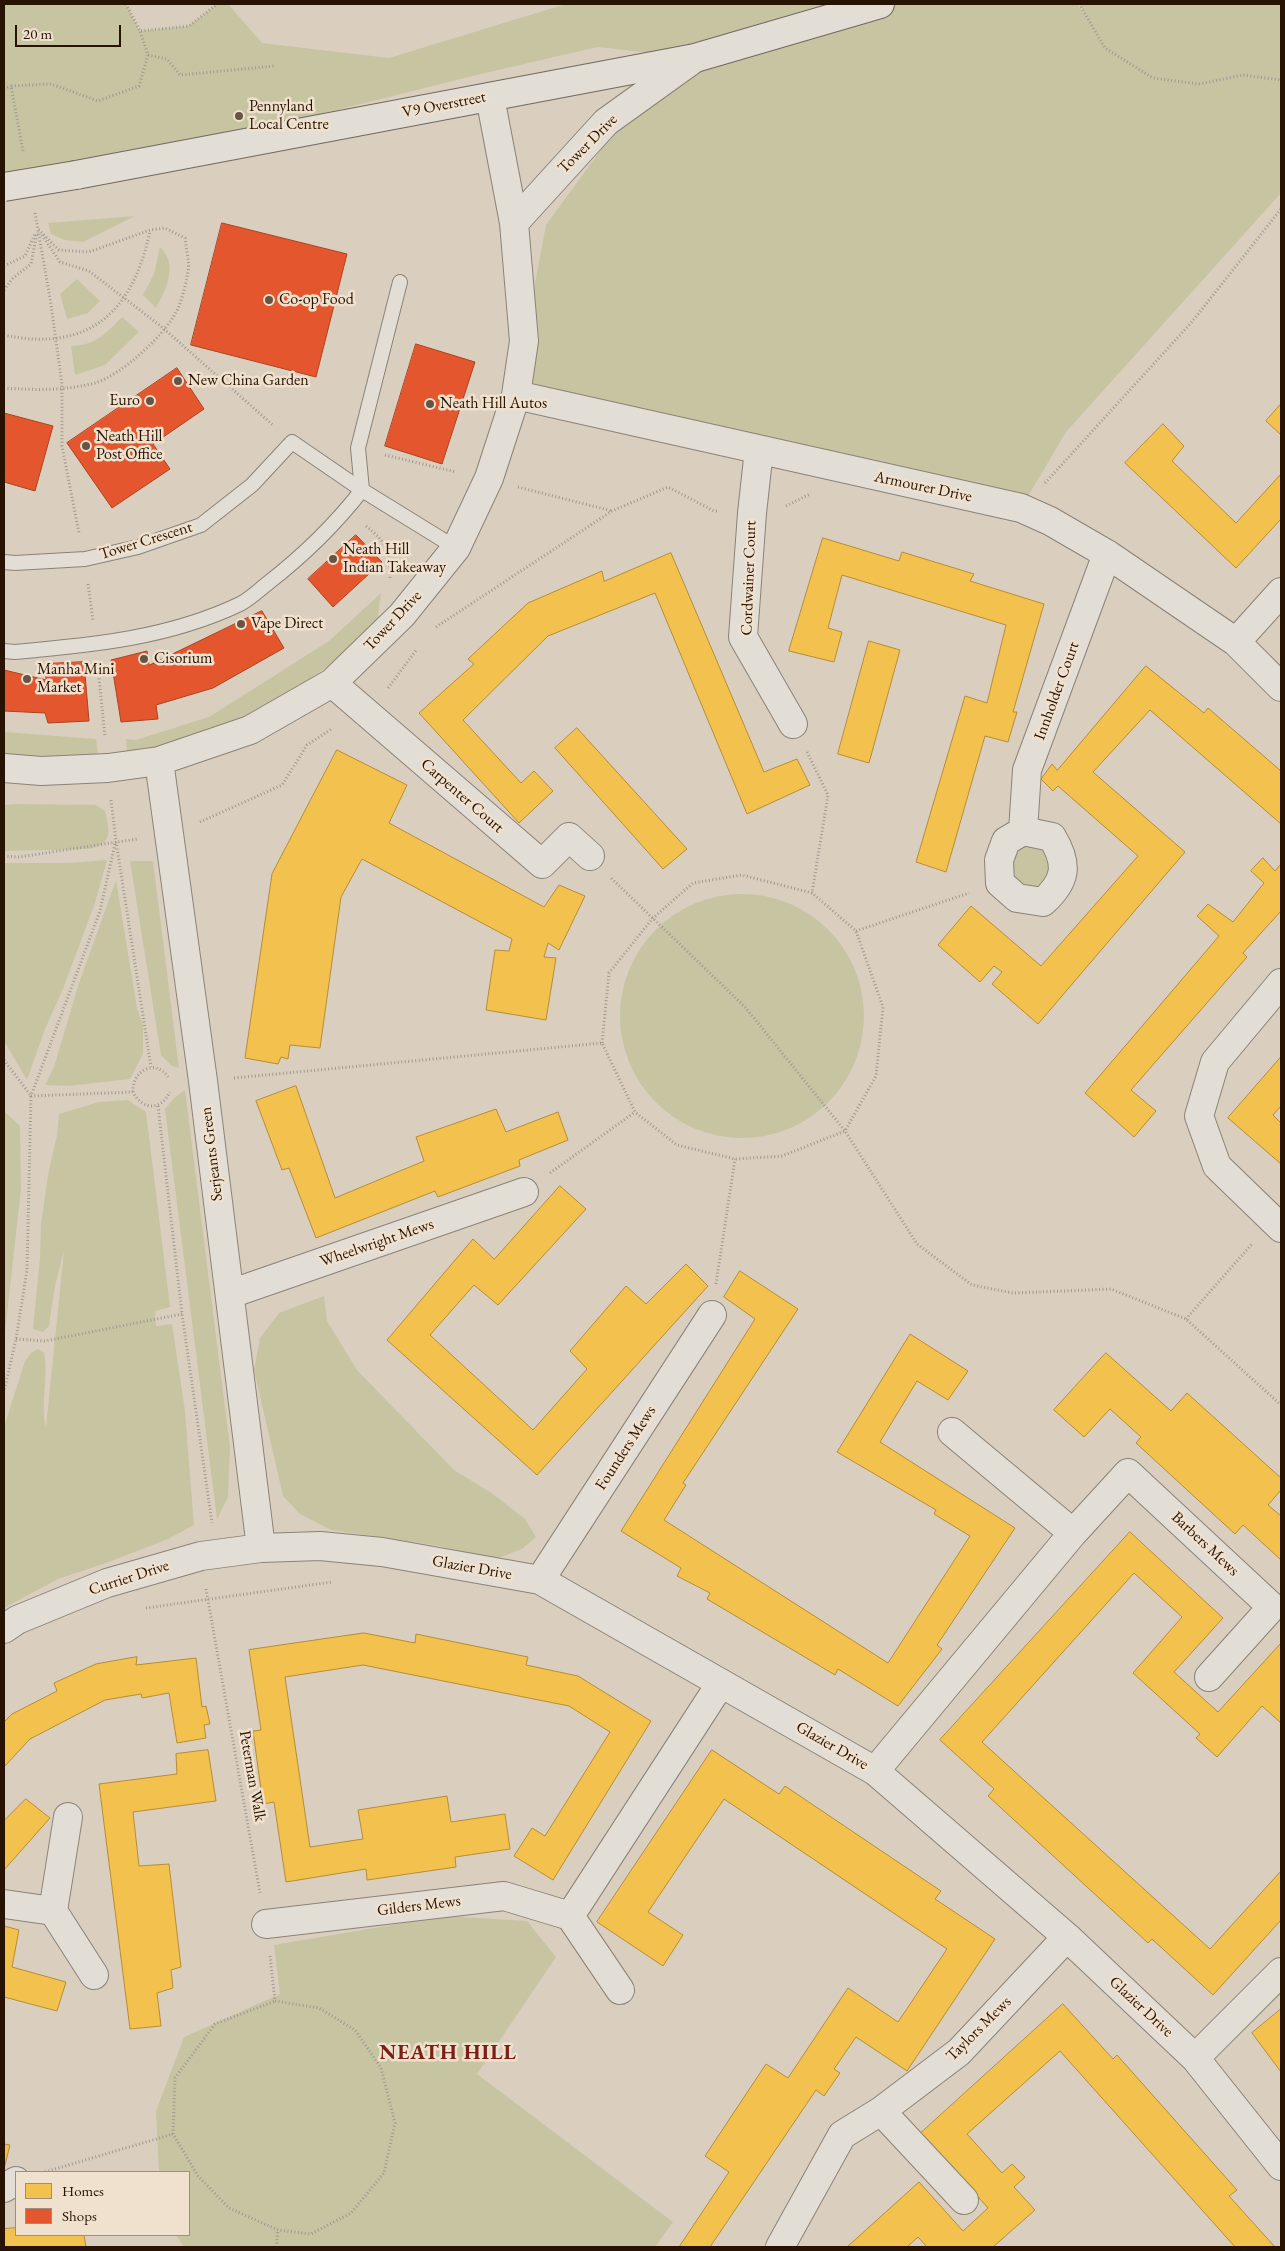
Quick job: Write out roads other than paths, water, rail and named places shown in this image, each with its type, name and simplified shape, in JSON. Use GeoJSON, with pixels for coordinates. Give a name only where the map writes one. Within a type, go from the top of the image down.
{"type":"FeatureCollection","features":[{"type":"Feature","properties":{"kind":"street","name":"V9 Overstreet"},"geometry":{"type":"LineString","coordinates":[[4,187],[695,58],[880,4]]}},
{"type":"Feature","properties":{"kind":"street","name":"Tower Drive"},"geometry":{"type":"LineString","coordinates":[[514,222],[606,122],[695,58]]}},
{"type":"Feature","properties":{"kind":"street","name":"Tower Drive"},"geometry":{"type":"LineString","coordinates":[[4,768],[41,771],[108,768],[159,761],[250,730],[332,683],[402,614],[456,548],[489,478],[516,395],[524,341],[514,222],[490,97]]}},
{"type":"Feature","properties":{"kind":"street","name":"Armourer Drive"},"geometry":{"type":"LineString","coordinates":[[516,395],[1021,508],[1050,521],[1107,554],[1236,642],[1281,687]]}},
{"type":"Feature","properties":{"kind":"street","name":"Cordwainer Court"},"geometry":{"type":"LineString","coordinates":[[759,450],[752,513],[743,638],[793,724]]}},
{"type":"Feature","properties":{"kind":"street","name":"Innholder Court"},"geometry":{"type":"LineString","coordinates":[[1023,831],[1027,770],[1107,554]]}},
{"type":"Feature","properties":{"kind":"street"},"geometry":{"type":"LineString","coordinates":[[1236,642],[1281,592]]}},
{"type":"Feature","properties":{"kind":"street","name":"Carpenter Court"},"geometry":{"type":"LineString","coordinates":[[332,683],[542,864],[569,837],[590,856]]}},
{"type":"Feature","properties":{"kind":"street","name":"Serjeants Green"},"geometry":{"type":"LineString","coordinates":[[159,761],[203,1081],[261,1548]]}},
{"type":"Feature","properties":{"kind":"street"},"geometry":{"type":"LineString","coordinates":[[1023,831],[1052,837],[1061,852],[1064,871],[1056,890],[1043,902],[1017,898],[1000,883],[999,860],[1006,841],[1023,831]]}},
{"type":"Feature","properties":{"kind":"street"},"geometry":{"type":"LineString","coordinates":[[1277,1224],[1217,1166],[1199,1116],[1215,1062],[1281,983]]}},
{"type":"Feature","properties":{"kind":"street","name":"Wheelwright Mews"},"geometry":{"type":"LineString","coordinates":[[230,1294],[524,1192]]}},
{"type":"Feature","properties":{"kind":"street","name":"Founders Mews"},"geometry":{"type":"LineString","coordinates":[[540,1580],[712,1315]]}},
{"type":"Feature","properties":{"kind":"street"},"geometry":{"type":"LineString","coordinates":[[952,1432],[1073,1533]]}},
{"type":"Feature","properties":{"kind":"street","name":"Barbers Mews"},"geometry":{"type":"LineString","coordinates":[[875,1771],[1073,1533],[1128,1473],[1272,1607],[1209,1677]]}},
{"type":"Feature","properties":{"kind":"street","name":"Glazier Drive"},"geometry":{"type":"LineString","coordinates":[[261,1548],[320,1546],[382,1552],[540,1580],[875,1771],[1067,1937],[1195,2058],[1281,2166]]}},
{"type":"Feature","properties":{"kind":"street","name":"Currier Drive"},"geometry":{"type":"LineString","coordinates":[[4,1629],[17,1620],[107,1583],[209,1555],[261,1548]]}},
{"type":"Feature","properties":{"kind":"street"},"geometry":{"type":"LineString","coordinates":[[620,1990],[570,1916],[721,1683]]}},
{"type":"Feature","properties":{"kind":"street"},"geometry":{"type":"LineString","coordinates":[[68,1817],[53,1911],[94,1975]]}},
{"type":"Feature","properties":{"kind":"street","name":"Gilders Mews"},"geometry":{"type":"LineString","coordinates":[[266,1924],[504,1896],[570,1916]]}},
{"type":"Feature","properties":{"kind":"street"},"geometry":{"type":"LineString","coordinates":[[4,1904],[53,1911]]}},
{"type":"Feature","properties":{"kind":"street","name":"Taylors Mews"},"geometry":{"type":"LineString","coordinates":[[780,2247],[842,2136],[881,2111],[959,2052],[1067,1937]]}},
{"type":"Feature","properties":{"kind":"street"},"geometry":{"type":"LineString","coordinates":[[1195,2058],[1281,1972]]}},
{"type":"Feature","properties":{"kind":"street"},"geometry":{"type":"LineString","coordinates":[[881,2111],[964,2200]]}},
{"type":"Feature","properties":{"kind":"lane"},"geometry":{"type":"LineString","coordinates":[[4,651],[15,652],[96,644],[164,632],[242,603],[304,555],[347,510],[362,490],[358,448],[400,282]]}},
{"type":"Feature","properties":{"kind":"lane","name":"Tower Crescent"},"geometry":{"type":"LineString","coordinates":[[4,562],[85,559],[138,547],[201,525],[252,485],[292,442],[362,490]]}},
{"type":"Feature","properties":{"kind":"lane"},"geometry":{"type":"LineString","coordinates":[[362,490],[456,548]]}},
{"type":"Feature","properties":{"kind":"place","name":"Pennyland Local Centre"},"geometry":{"type":"Point","coordinates":[239,116]}},
{"type":"Feature","properties":{"kind":"place","name":"Co-op Food"},"geometry":{"type":"Point","coordinates":[269,300]}},
{"type":"Feature","properties":{"kind":"place","name":"New China Garden"},"geometry":{"type":"Point","coordinates":[178,381]}},
{"type":"Feature","properties":{"kind":"place","name":"Euro"},"geometry":{"type":"Point","coordinates":[150,401]}},
{"type":"Feature","properties":{"kind":"place","name":"Neath Hill Autos"},"geometry":{"type":"Point","coordinates":[430,404]}},
{"type":"Feature","properties":{"kind":"place","name":"Neath Hill Post Office"},"geometry":{"type":"Point","coordinates":[86,446]}},
{"type":"Feature","properties":{"kind":"place","name":"Neath Hill Indian Takeaway"},"geometry":{"type":"Point","coordinates":[333,559]}},
{"type":"Feature","properties":{"kind":"place","name":"Vape Direct"},"geometry":{"type":"Point","coordinates":[241,624]}},
{"type":"Feature","properties":{"kind":"place","name":"Cisorium"},"geometry":{"type":"Point","coordinates":[144,659]}},
{"type":"Feature","properties":{"kind":"place","name":"Manha Mini Market"},"geometry":{"type":"Point","coordinates":[27,679]}},
{"type":"Feature","properties":{"kind":"district","name":"NEATH HILL"},"geometry":{"type":"Point","coordinates":[448,2053]}}]}
